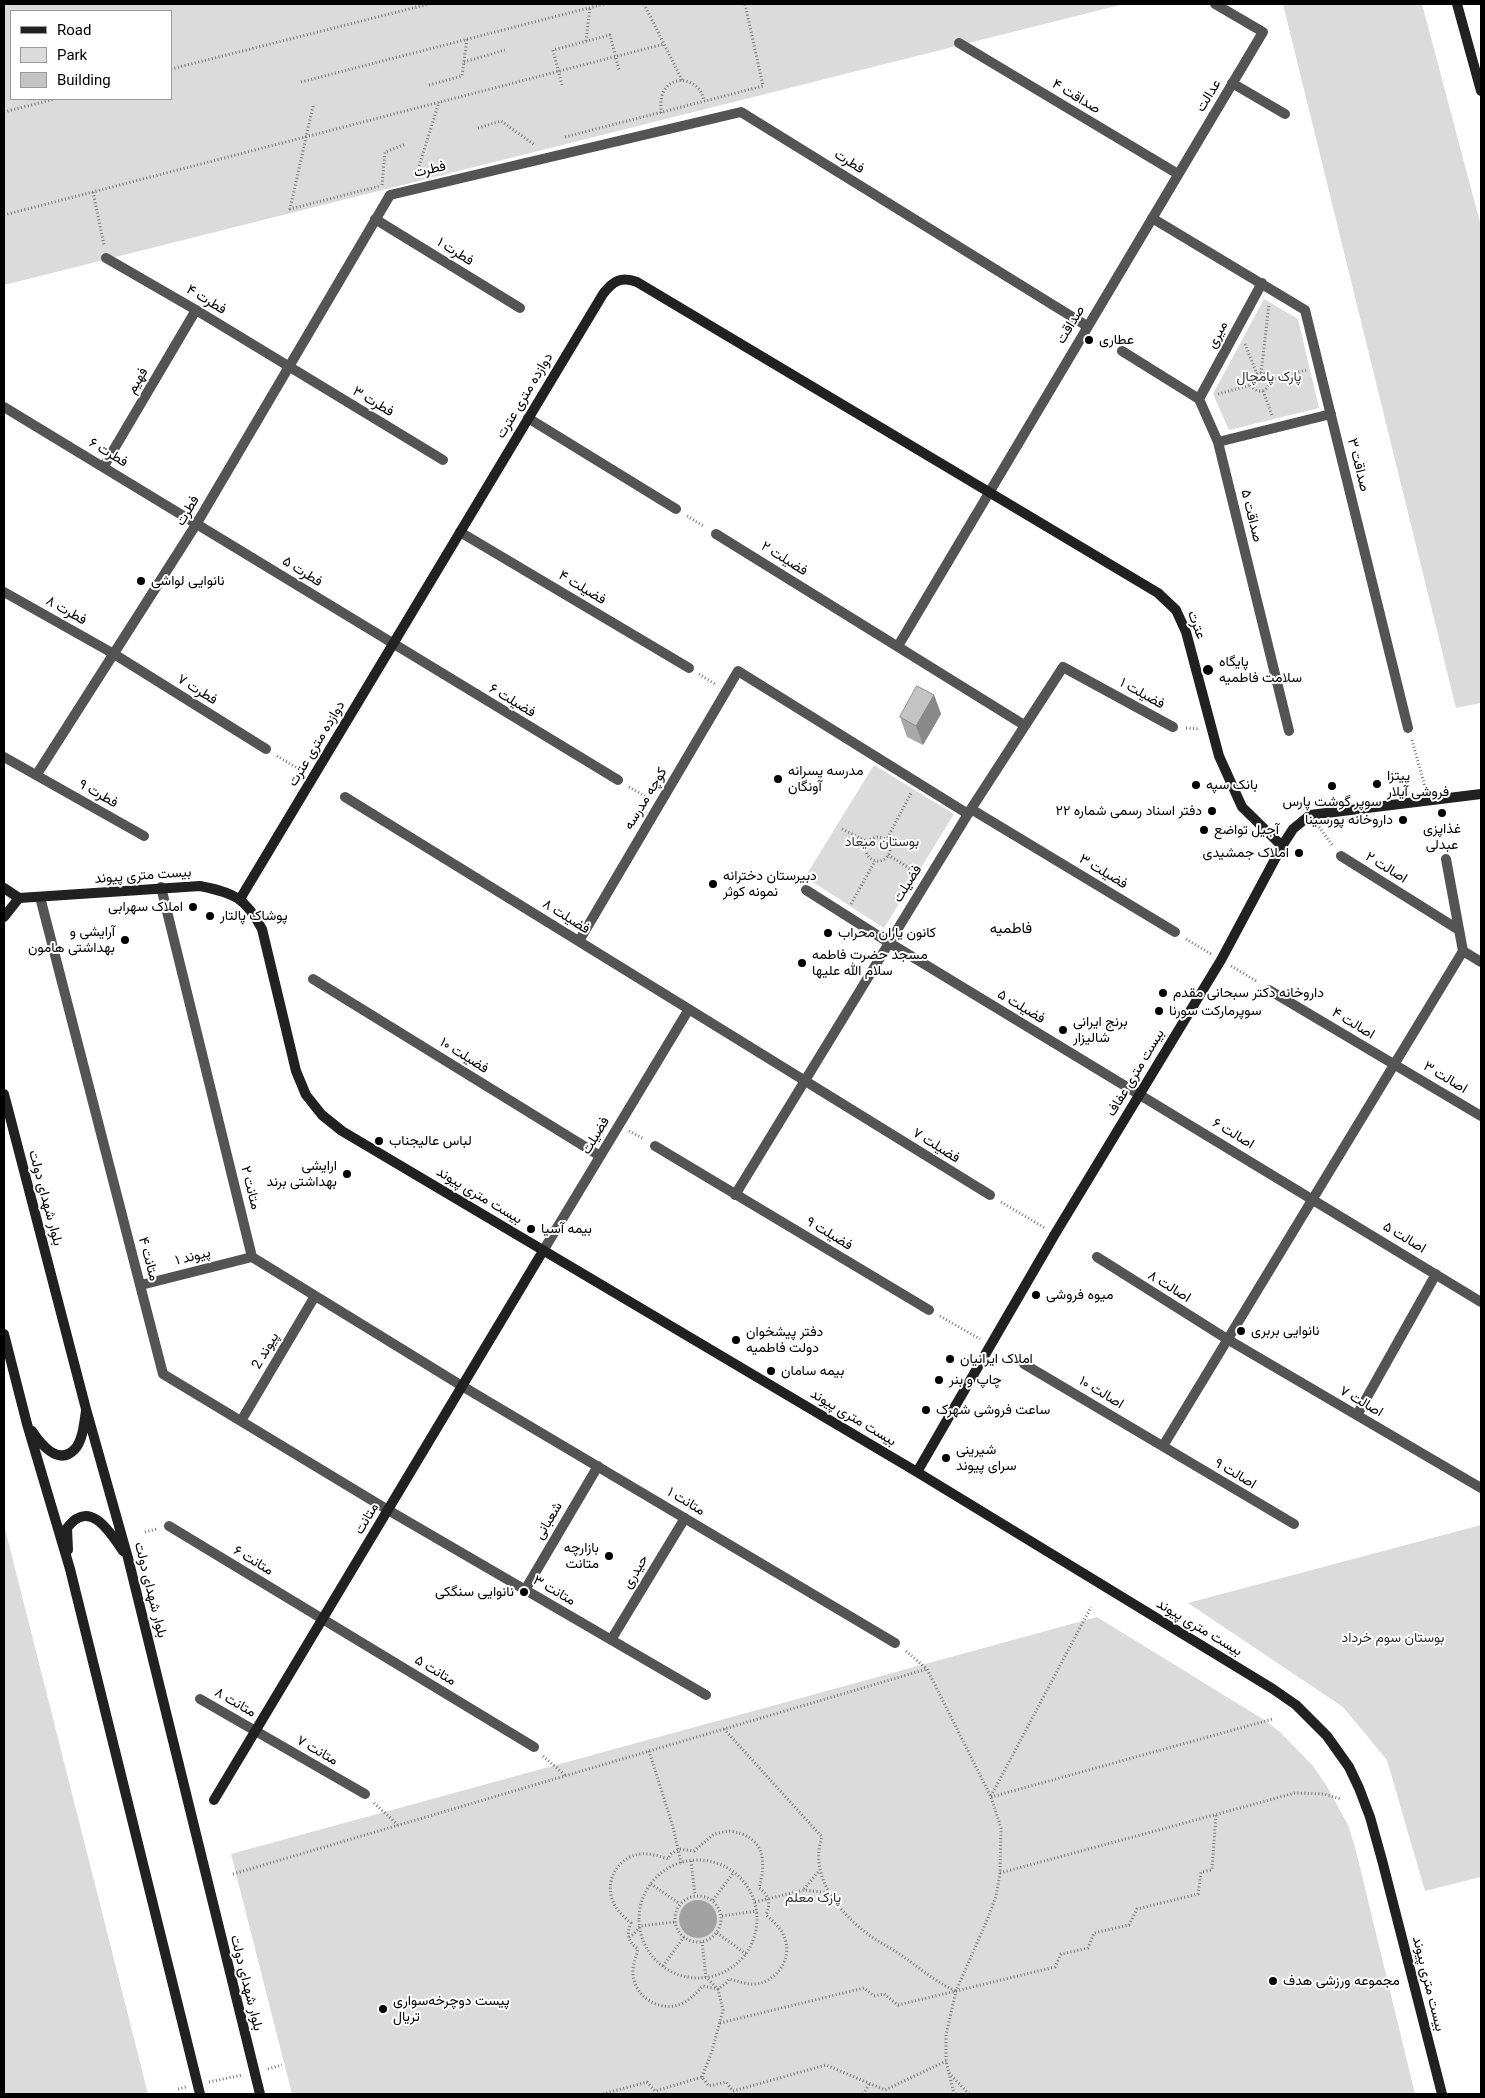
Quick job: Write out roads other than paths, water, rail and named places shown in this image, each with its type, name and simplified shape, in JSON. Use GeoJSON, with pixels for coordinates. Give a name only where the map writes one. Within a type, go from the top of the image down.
{"type":"FeatureCollection","features":[{"type":"Feature","properties":{"kind":"street","name":"عدالت"},"geometry":{"type":"LineString","coordinates":[[1178,174],[1263,32],[1215,4]]}},
{"type":"Feature","properties":{"kind":"street"},"geometry":{"type":"LineString","coordinates":[[1457,4],[1481,92]]}},
{"type":"Feature","properties":{"kind":"street","name":"صداقت ۴"},"geometry":{"type":"LineString","coordinates":[[959,43],[1178,174]]}},
{"type":"Feature","properties":{"kind":"street"},"geometry":{"type":"LineString","coordinates":[[1232,83],[1285,114]]}},
{"type":"Feature","properties":{"kind":"street","name":"فطرت"},"geometry":{"type":"LineString","coordinates":[[37,774],[197,523],[290,368],[390,195],[742,112],[1087,326]]}},
{"type":"Feature","properties":{"kind":"street","name":"صداقت"},"geometry":{"type":"LineString","coordinates":[[988,491],[1178,174]]}},
{"type":"Feature","properties":{"kind":"street","name":"صداقت ۳"},"geometry":{"type":"LineString","coordinates":[[1152,218],[1305,310],[1408,728]]}},
{"type":"Feature","properties":{"kind":"street","name":"فطرت ۱"},"geometry":{"type":"LineString","coordinates":[[375,219],[520,308]]}},
{"type":"Feature","properties":{"kind":"street","name":"فطرت ۴"},"geometry":{"type":"LineString","coordinates":[[106,258],[196,310],[290,368]]}},
{"type":"Feature","properties":{"kind":"street","name":"دوازده متری عترت"},"geometry":{"type":"LineString","coordinates":[[240,899],[603,294],[617,280],[627,278],[637,282],[988,491]]}},
{"type":"Feature","properties":{"kind":"street","name":"میری"},"geometry":{"type":"LineString","coordinates":[[1199,399],[1238,326],[1266,286]]}},
{"type":"Feature","properties":{"kind":"street","name":"فهیم"},"geometry":{"type":"LineString","coordinates":[[104,466],[196,310]]}},
{"type":"Feature","properties":{"kind":"street"},"geometry":{"type":"LineString","coordinates":[[1122,350],[1199,399]]}},
{"type":"Feature","properties":{"kind":"street","name":"فطرت ۳"},"geometry":{"type":"LineString","coordinates":[[290,368],[442,460]]}},
{"type":"Feature","properties":{"kind":"street","name":"صداقت ۵"},"geometry":{"type":"LineString","coordinates":[[1199,399],[1218,442],[1289,731]]}},
{"type":"Feature","properties":{"kind":"street","name":"فطرت ۶"},"geometry":{"type":"LineString","coordinates":[[4,407],[197,523]]}},
{"type":"Feature","properties":{"kind":"street"},"geometry":{"type":"LineString","coordinates":[[1218,442],[1331,414]]}},
{"type":"Feature","properties":{"kind":"street"},"geometry":{"type":"LineString","coordinates":[[528,418],[676,509]]}},
{"type":"Feature","properties":{"kind":"street"},"geometry":{"type":"LineString","coordinates":[[898,646],[988,491]]}},
{"type":"Feature","properties":{"kind":"street","name":"عترت"},"geometry":{"type":"LineString","coordinates":[[988,491],[1158,593],[1176,610],[1186,632],[1219,756],[1242,807],[1282,846]]}},
{"type":"Feature","properties":{"kind":"street","name":"فطرت ۵"},"geometry":{"type":"LineString","coordinates":[[197,523],[392,644]]}},
{"type":"Feature","properties":{"kind":"street","name":"فضیلت ۴"},"geometry":{"type":"LineString","coordinates":[[460,532],[689,668]]}},
{"type":"Feature","properties":{"kind":"street","name":"فضیلت ۲"},"geometry":{"type":"LineString","coordinates":[[716,534],[1024,725]]}},
{"type":"Feature","properties":{"kind":"street","name":"فطرت ۸"},"geometry":{"type":"LineString","coordinates":[[4,592],[114,654]]}},
{"type":"Feature","properties":{"kind":"street","name":"فضیلت ۶"},"geometry":{"type":"LineString","coordinates":[[392,644],[618,780]]}},
{"type":"Feature","properties":{"kind":"street","name":"فطرت ۷"},"geometry":{"type":"LineString","coordinates":[[114,654],[266,749]]}},
{"type":"Feature","properties":{"kind":"street","name":"فضیلت"},"geometry":{"type":"LineString","coordinates":[[735,1195],[969,811],[1063,667]]}},
{"type":"Feature","properties":{"kind":"street","name":"فضیلت ۱"},"geometry":{"type":"LineString","coordinates":[[1063,667],[1173,727]]}},
{"type":"Feature","properties":{"kind":"street","name":"کوچه مدرسه"},"geometry":{"type":"LineString","coordinates":[[579,941],[738,671]]}},
{"type":"Feature","properties":{"kind":"street","name":"فضیلت ۳"},"geometry":{"type":"LineString","coordinates":[[738,671],[917,782],[1175,932]]}},
{"type":"Feature","properties":{"kind":"street","name":"فطرت ۹"},"geometry":{"type":"LineString","coordinates":[[4,757],[144,836]]}},
{"type":"Feature","properties":{"kind":"street","name":"بیست متری عفاف"},"geometry":{"type":"LineString","coordinates":[[917,1472],[1054,1234],[1221,960],[1282,846],[1294,829],[1310,815],[1481,794]]}},
{"type":"Feature","properties":{"kind":"street","name":"فضیلت ۸"},"geometry":{"type":"LineString","coordinates":[[345,797],[804,1080]]}},
{"type":"Feature","properties":{"kind":"street","name":"اصالت ۲"},"geometry":{"type":"LineString","coordinates":[[1341,856],[1459,930]]}},
{"type":"Feature","properties":{"kind":"street"},"geometry":{"type":"LineString","coordinates":[[1163,1446],[1463,951],[1446,859]]}},
{"type":"Feature","properties":{"kind":"street","name":"بیست متری پیوند"},"geometry":{"type":"LineString","coordinates":[[19,898],[161,887],[200,886],[223,891],[240,899],[252,911],[262,929],[296,1071],[306,1095],[322,1115],[342,1131],[917,1472],[1273,1689],[1296,1705],[1326,1736],[1349,1767],[1370,1817],[1442,2094]]}},
{"type":"Feature","properties":{"kind":"street","name":"متانت ۲"},"geometry":{"type":"LineString","coordinates":[[161,887],[252,1257]]}},
{"type":"Feature","properties":{"kind":"street"},"geometry":{"type":"LineString","coordinates":[[4,888],[19,898],[4,917]]}},
{"type":"Feature","properties":{"kind":"street","name":"فضیلت ۵"},"geometry":{"type":"LineString","coordinates":[[806,890],[888,942],[1139,1094]]}},
{"type":"Feature","properties":{"kind":"street","name":"متانت ۴"},"geometry":{"type":"LineString","coordinates":[[40,897],[163,1374],[388,1510]]}},
{"type":"Feature","properties":{"kind":"street"},"geometry":{"type":"LineString","coordinates":[[1463,951],[1481,962]]}},
{"type":"Feature","properties":{"kind":"street","name":"فضیلت ۱۰"},"geometry":{"type":"LineString","coordinates":[[313,979],[600,1156]]}},
{"type":"Feature","properties":{"kind":"street","name":"اصالت ۴"},"geometry":{"type":"LineString","coordinates":[[1270,990],[1394,1064]]}},
{"type":"Feature","properties":{"kind":"street","name":"فضیلت"},"geometry":{"type":"LineString","coordinates":[[543,1251],[689,1009]]}},
{"type":"Feature","properties":{"kind":"street","name":"اصالت ۳"},"geometry":{"type":"LineString","coordinates":[[1394,1064],[1481,1116]]}},
{"type":"Feature","properties":{"kind":"street","name":"فضیلت ۷"},"geometry":{"type":"LineString","coordinates":[[804,1080],[990,1195]]}},
{"type":"Feature","properties":{"kind":"street","name":"بلوار شهدای دولت"},"geometry":{"type":"LineString","coordinates":[[4,1094],[86,1409],[128,1558],[260,2094]]}},
{"type":"Feature","properties":{"kind":"street","name":"اصالت ۶"},"geometry":{"type":"LineString","coordinates":[[1139,1094],[1312,1198]]}},
{"type":"Feature","properties":{"kind":"street","name":"فضیلت ۹"},"geometry":{"type":"LineString","coordinates":[[655,1146],[930,1310]]}},
{"type":"Feature","properties":{"kind":"street","name":"اصالت ۵"},"geometry":{"type":"LineString","coordinates":[[1312,1198],[1481,1302]]}},
{"type":"Feature","properties":{"kind":"street","name":"متانت"},"geometry":{"type":"LineString","coordinates":[[214,1800],[543,1251]]}},
{"type":"Feature","properties":{"kind":"street"},"geometry":{"type":"LineString","coordinates":[[252,1257],[462,1386]]}},
{"type":"Feature","properties":{"kind":"street","name":"پیوند ۱"},"geometry":{"type":"LineString","coordinates":[[141,1284],[252,1257]]}},
{"type":"Feature","properties":{"kind":"street","name":"اصالت ۸"},"geometry":{"type":"LineString","coordinates":[[1097,1257],[1227,1339]]}},
{"type":"Feature","properties":{"kind":"street"},"geometry":{"type":"LineString","coordinates":[[1357,1415],[1436,1274]]}},
{"type":"Feature","properties":{"kind":"street","name":"پیوند 2"},"geometry":{"type":"LineString","coordinates":[[242,1421],[315,1296]]}},
{"type":"Feature","properties":{"kind":"street"},"geometry":{"type":"LineString","coordinates":[[4,1334],[27,1424],[70,1569],[199,2089]]}},
{"type":"Feature","properties":{"kind":"street","name":"اصالت ۷"},"geometry":{"type":"LineString","coordinates":[[1227,1339],[1481,1488]]}},
{"type":"Feature","properties":{"kind":"street","name":"اصالت ۱۰"},"geometry":{"type":"LineString","coordinates":[[1024,1364],[1163,1446]]}},
{"type":"Feature","properties":{"kind":"street","name":"متانت ۱"},"geometry":{"type":"LineString","coordinates":[[462,1386],[895,1643]]}},
{"type":"Feature","properties":{"kind":"street"},"geometry":{"type":"LineString","coordinates":[[27,1424],[44,1448],[52,1454],[66,1455],[75,1449],[81,1438],[86,1409]]}},
{"type":"Feature","properties":{"kind":"street","name":"اصالت ۹"},"geometry":{"type":"LineString","coordinates":[[1163,1446],[1294,1524]]}},
{"type":"Feature","properties":{"kind":"street","name":"شعبانی"},"geometry":{"type":"LineString","coordinates":[[525,1590],[598,1466]]}},
{"type":"Feature","properties":{"kind":"street","name":"متانت ۳"},"geometry":{"type":"LineString","coordinates":[[388,1510],[706,1696]]}},
{"type":"Feature","properties":{"kind":"street"},"geometry":{"type":"LineString","coordinates":[[70,1569],[67,1528],[72,1521],[83,1517],[94,1517],[106,1527],[128,1558]]}},
{"type":"Feature","properties":{"kind":"street","name":"حیدری"},"geometry":{"type":"LineString","coordinates":[[611,1640],[684,1518]]}},
{"type":"Feature","properties":{"kind":"street","name":"متانت ۶"},"geometry":{"type":"LineString","coordinates":[[170,1526],[323,1619]]}},
{"type":"Feature","properties":{"kind":"street","name":"متانت ۵"},"geometry":{"type":"LineString","coordinates":[[323,1619],[534,1747]]}},
{"type":"Feature","properties":{"kind":"street","name":"متانت ۸"},"geometry":{"type":"LineString","coordinates":[[200,1699],[255,1731]]}},
{"type":"Feature","properties":{"kind":"street","name":"متانت ۷"},"geometry":{"type":"LineString","coordinates":[[255,1731],[365,1794]]}},
{"type":"Feature","properties":{"kind":"place","name":"عطاری"},"geometry":{"type":"Point","coordinates":[1089,340]}},
{"type":"Feature","properties":{"kind":"place","name":"نانوایی لواشی"},"geometry":{"type":"Point","coordinates":[141,581]}},
{"type":"Feature","properties":{"kind":"place","name":"پایگاه سلامت فاطمیه"},"geometry":{"type":"Point","coordinates":[1208,670]}},
{"type":"Feature","properties":{"kind":"place","name":"مدرسه پسرانه آونگان"},"geometry":{"type":"Point","coordinates":[778,779]}},
{"type":"Feature","properties":{"kind":"place","name":"پیتزا فروشی آیلار"},"geometry":{"type":"Point","coordinates":[1377,784]}},
{"type":"Feature","properties":{"kind":"place","name":"بانک سپه"},"geometry":{"type":"Point","coordinates":[1196,785]}},
{"type":"Feature","properties":{"kind":"place","name":"سوپر گوشت پارس"},"geometry":{"type":"Point","coordinates":[1332,786]}},
{"type":"Feature","properties":{"kind":"place","name":"دفتر اسناد رسمی شماره ۲۲"},"geometry":{"type":"Point","coordinates":[1212,811]}},
{"type":"Feature","properties":{"kind":"place","name":"غذاپزی عبدلی"},"geometry":{"type":"Point","coordinates":[1442,813]}},
{"type":"Feature","properties":{"kind":"place","name":"داروخانه پورسینا"},"geometry":{"type":"Point","coordinates":[1403,820]}},
{"type":"Feature","properties":{"kind":"place","name":"آجیل تواضع"},"geometry":{"type":"Point","coordinates":[1204,830]}},
{"type":"Feature","properties":{"kind":"place","name":"املاک جمشیدی"},"geometry":{"type":"Point","coordinates":[1299,853]}},
{"type":"Feature","properties":{"kind":"place","name":"دبیرستان دخترانه نمونه کوثر"},"geometry":{"type":"Point","coordinates":[713,884]}},
{"type":"Feature","properties":{"kind":"place","name":"املاک سهرابی"},"geometry":{"type":"Point","coordinates":[193,907]}},
{"type":"Feature","properties":{"kind":"place","name":"پوشاک پالتار"},"geometry":{"type":"Point","coordinates":[210,916]}},
{"type":"Feature","properties":{"kind":"place","name":"کانون یاران محراب"},"geometry":{"type":"Point","coordinates":[828,933]}},
{"type":"Feature","properties":{"kind":"place","name":"آرایشی و بهداشتی هامون"},"geometry":{"type":"Point","coordinates":[125,940]}},
{"type":"Feature","properties":{"kind":"place","name":"مسجد حضرت فاطمه سلام الله علیها"},"geometry":{"type":"Point","coordinates":[802,963]}},
{"type":"Feature","properties":{"kind":"place","name":"داروخانه دکتر سبحانی مقدم"},"geometry":{"type":"Point","coordinates":[1163,993]}},
{"type":"Feature","properties":{"kind":"place","name":"سوپرمارکت سورنا"},"geometry":{"type":"Point","coordinates":[1159,1011]}},
{"type":"Feature","properties":{"kind":"place","name":"برنج ایرانی شالیزار"},"geometry":{"type":"Point","coordinates":[1063,1030]}},
{"type":"Feature","properties":{"kind":"place","name":"لباس عالیجناب"},"geometry":{"type":"Point","coordinates":[379,1141]}},
{"type":"Feature","properties":{"kind":"place","name":"ارایشی بهداشتی برند"},"geometry":{"type":"Point","coordinates":[347,1174]}},
{"type":"Feature","properties":{"kind":"place","name":"بیمه آسیا"},"geometry":{"type":"Point","coordinates":[531,1229]}},
{"type":"Feature","properties":{"kind":"place","name":"میوه فروشی"},"geometry":{"type":"Point","coordinates":[1036,1295]}},
{"type":"Feature","properties":{"kind":"place","name":"نانوایی بربری"},"geometry":{"type":"Point","coordinates":[1241,1331]}},
{"type":"Feature","properties":{"kind":"place","name":"دفتر پیشخوان دولت فاطمیه"},"geometry":{"type":"Point","coordinates":[736,1340]}},
{"type":"Feature","properties":{"kind":"place","name":"املاک ایرانیان"},"geometry":{"type":"Point","coordinates":[950,1359]}},
{"type":"Feature","properties":{"kind":"place","name":"بیمه سامان"},"geometry":{"type":"Point","coordinates":[771,1371]}},
{"type":"Feature","properties":{"kind":"place","name":"چاپ و بنر"},"geometry":{"type":"Point","coordinates":[939,1380]}},
{"type":"Feature","properties":{"kind":"place","name":"ساعت فروشی شهرک"},"geometry":{"type":"Point","coordinates":[926,1410]}},
{"type":"Feature","properties":{"kind":"place","name":"شیرینی سرای پیوند"},"geometry":{"type":"Point","coordinates":[946,1458]}},
{"type":"Feature","properties":{"kind":"place","name":"بازارچه متانت"},"geometry":{"type":"Point","coordinates":[609,1556]}},
{"type":"Feature","properties":{"kind":"place","name":"نانوایی سنگکی"},"geometry":{"type":"Point","coordinates":[524,1592]}},
{"type":"Feature","properties":{"kind":"place","name":"مجموعه ورزشی هدف"},"geometry":{"type":"Point","coordinates":[1273,1981]}},
{"type":"Feature","properties":{"kind":"place","name":"پیست دوچرخه‌سواری تریال"},"geometry":{"type":"Point","coordinates":[383,2009]}},
{"type":"Feature","properties":{"kind":"district","name":"فاطمیه"},"geometry":{"type":"Point","coordinates":[1011,929]}},
{"type":"Feature","properties":{"kind":"park label","name":"پارک پامچال"},"geometry":{"type":"Point","coordinates":[1269,377]}},
{"type":"Feature","properties":{"kind":"park label","name":"بوستان میعاد"},"geometry":{"type":"Point","coordinates":[882,842]}},
{"type":"Feature","properties":{"kind":"park label","name":"بوستان سوم خرداد"},"geometry":{"type":"Point","coordinates":[1393,1638]}},
{"type":"Feature","properties":{"kind":"park label","name":"پارک معلم"},"geometry":{"type":"Point","coordinates":[813,1898]}}]}
